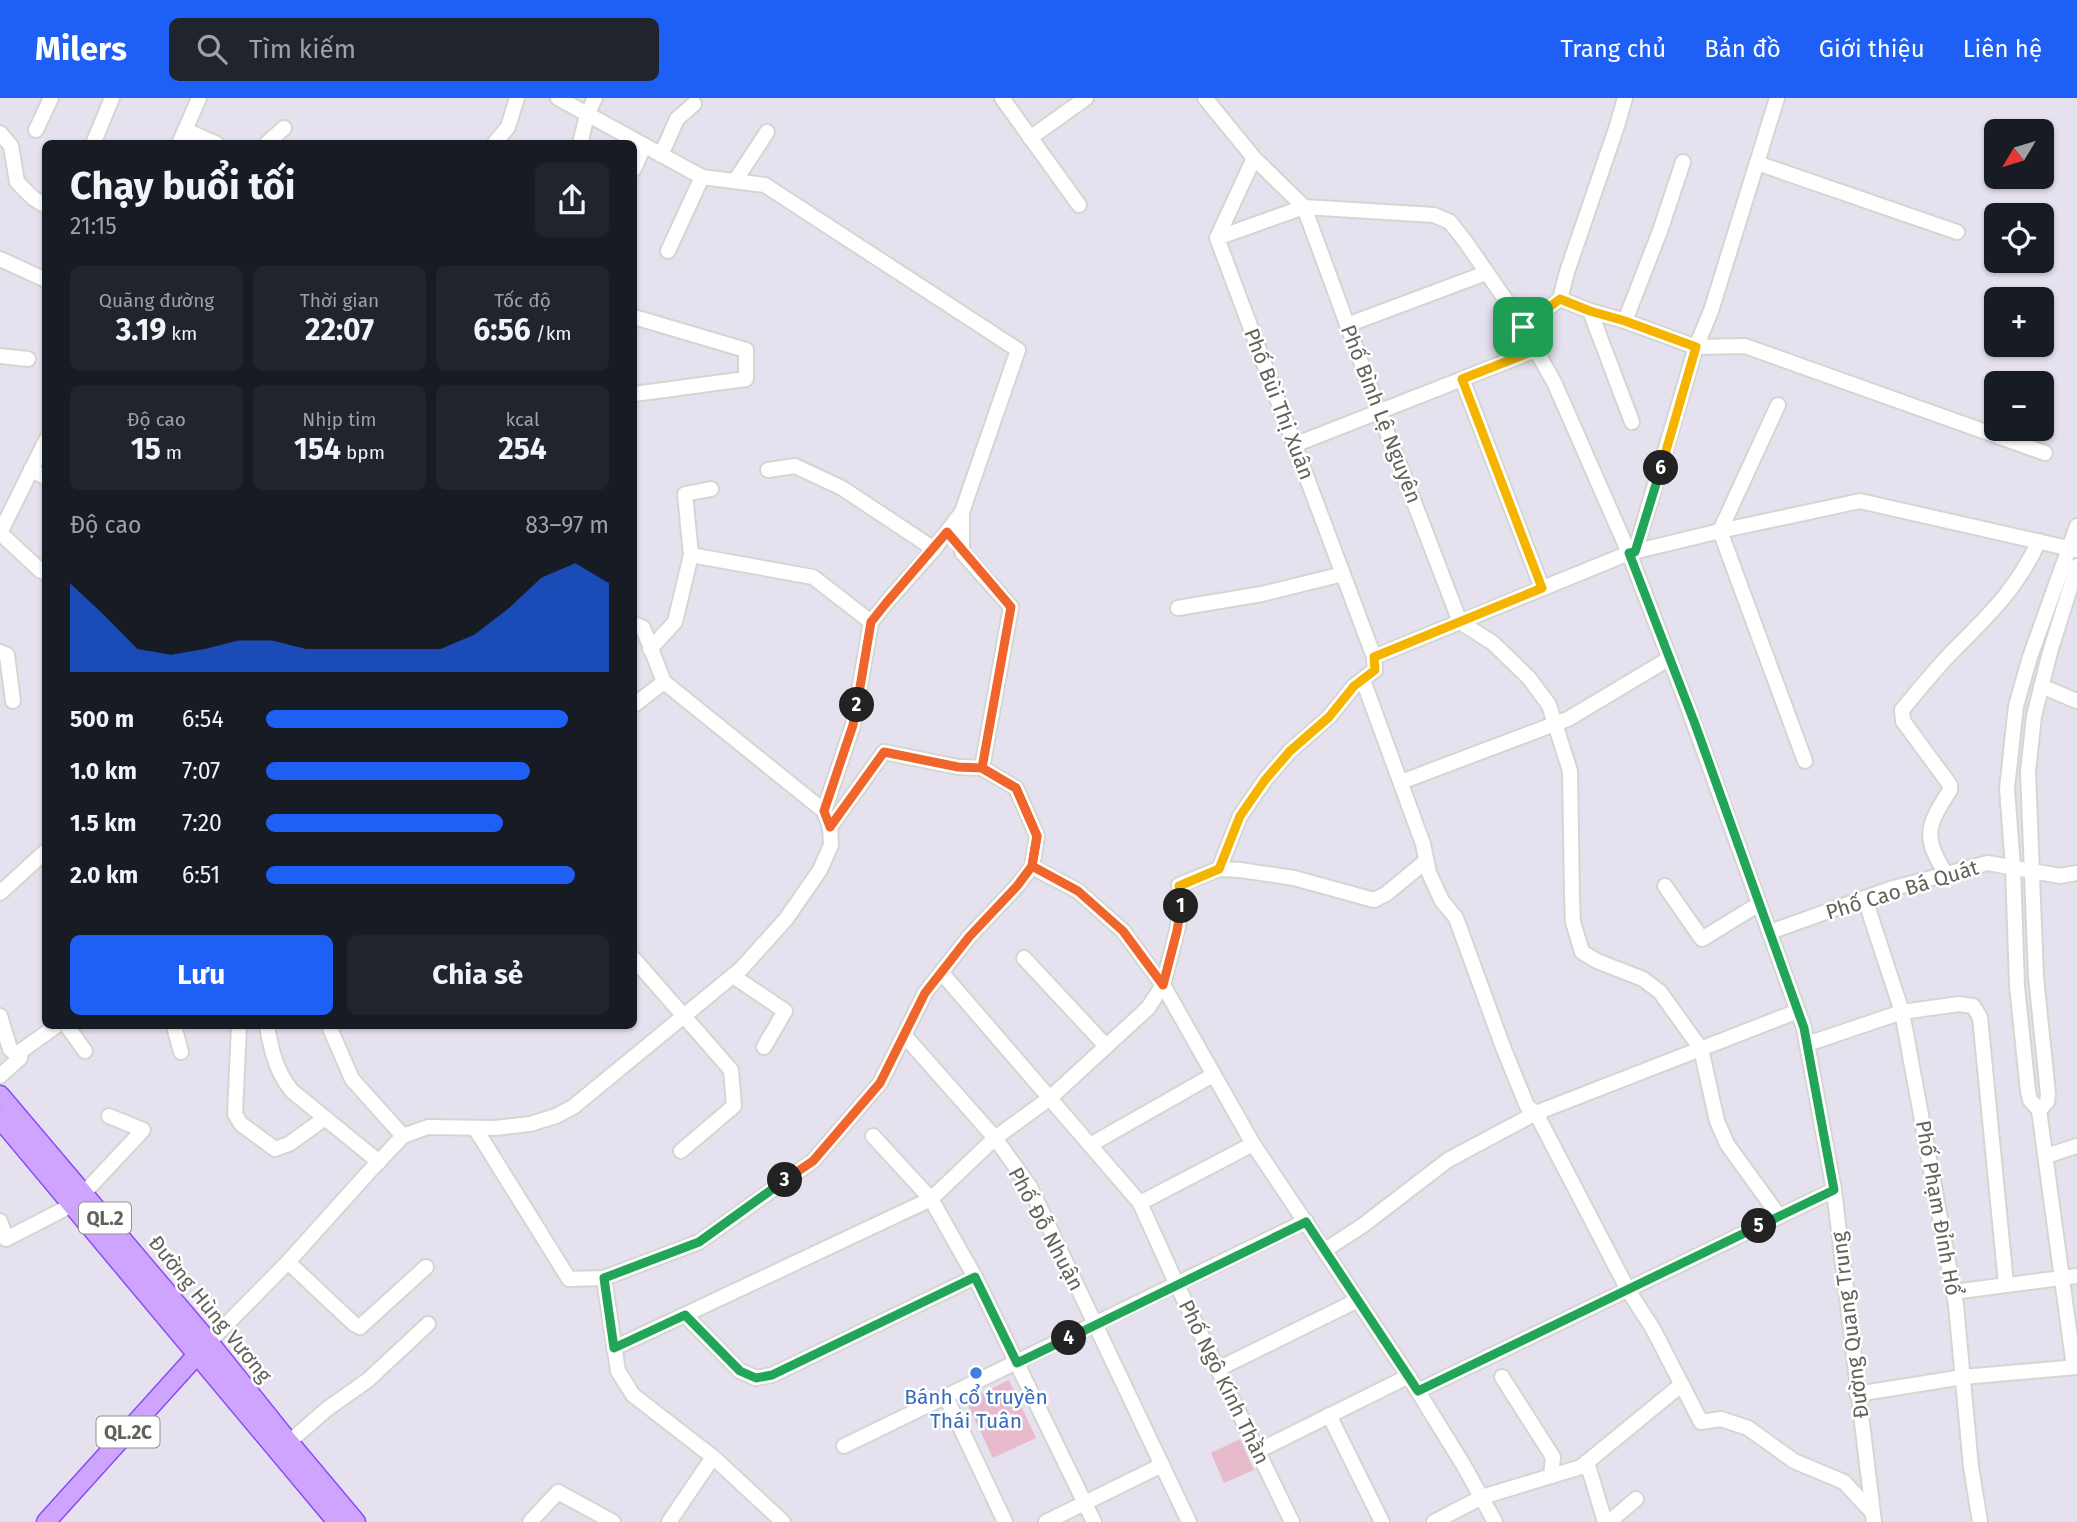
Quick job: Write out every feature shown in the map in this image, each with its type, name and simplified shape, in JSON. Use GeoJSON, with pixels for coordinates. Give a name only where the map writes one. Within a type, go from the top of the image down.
{"type":"FeatureCollection","features":[{"type":"Feature","properties":{"kind":"main road","name":"Đường Hùng Vương"},"geometry":{"type":"LineString","coordinates":[[0,1095],[78,1199],[203,1348],[337,1522]]}},
{"type":"Feature","properties":{"kind":"main road","name":"Đường Hùng Vương"},"geometry":{"type":"LineString","coordinates":[[0,1119],[78,1199]]}},
{"type":"Feature","properties":{"kind":"main road","name":"Đường Hùng Vương"},"geometry":{"type":"LineString","coordinates":[[203,1348],[289,1442],[356,1522]]}},
{"type":"Feature","properties":{"kind":"main road","name":"QL.2C"},"geometry":{"type":"LineString","coordinates":[[46,1522],[203,1348]]}},
{"type":"Feature","properties":{"kind":"street"},"geometry":{"type":"LineString","coordinates":[[36,130],[51,98]]}},
{"type":"Feature","properties":{"kind":"street"},"geometry":{"type":"LineString","coordinates":[[95,140],[112,98]]}},
{"type":"Feature","properties":{"kind":"street"},"geometry":{"type":"LineString","coordinates":[[182,137],[199,98]]}},
{"type":"Feature","properties":{"kind":"street"},"geometry":{"type":"LineString","coordinates":[[497,140],[508,127],[517,98]]}},
{"type":"Feature","properties":{"kind":"street"},"geometry":{"type":"LineString","coordinates":[[558,98],[633,140]]}},
{"type":"Feature","properties":{"kind":"street"},"geometry":{"type":"LineString","coordinates":[[581,140],[587,115],[595,98]]}},
{"type":"Feature","properties":{"kind":"street"},"geometry":{"type":"LineString","coordinates":[[1002,98],[1079,205]]}},
{"type":"Feature","properties":{"kind":"street"},"geometry":{"type":"LineString","coordinates":[[1030,138],[1086,98]]}},
{"type":"Feature","properties":{"kind":"street"},"geometry":{"type":"LineString","coordinates":[[1205,98],[1254,158],[1304,207],[1217,238]]}},
{"type":"Feature","properties":{"kind":"street"},"geometry":{"type":"LineString","coordinates":[[1523,327],[1560,299],[1625,98]]}},
{"type":"Feature","properties":{"kind":"street"},"geometry":{"type":"LineString","coordinates":[[1632,552],[1777,98]]}},
{"type":"Feature","properties":{"kind":"street"},"geometry":{"type":"LineString","coordinates":[[661,155],[677,119],[694,104]]}},
{"type":"Feature","properties":{"kind":"street"},"geometry":{"type":"LineString","coordinates":[[270,140],[284,128]]}},
{"type":"Feature","properties":{"kind":"street"},"geometry":{"type":"LineString","coordinates":[[735,181],[767,132]]}},
{"type":"Feature","properties":{"kind":"street"},"geometry":{"type":"LineString","coordinates":[[0,133],[11,146],[18,182],[42,204]]}},
{"type":"Feature","properties":{"kind":"street"},"geometry":{"type":"LineString","coordinates":[[637,142],[702,177],[765,185],[1018,350],[962,512],[871,622],[853,725],[824,811]]}},
{"type":"Feature","properties":{"kind":"street"},"geometry":{"type":"LineString","coordinates":[[637,162],[644,146]]}},
{"type":"Feature","properties":{"kind":"street"},"geometry":{"type":"LineString","coordinates":[[1217,238],[1254,158]]}},
{"type":"Feature","properties":{"kind":"street"},"geometry":{"type":"LineString","coordinates":[[1625,321],[1683,162]]}},
{"type":"Feature","properties":{"kind":"street"},"geometry":{"type":"LineString","coordinates":[[1756,163],[1957,232]]}},
{"type":"Feature","properties":{"kind":"street"},"geometry":{"type":"LineString","coordinates":[[668,251],[702,177]]}},
{"type":"Feature","properties":{"kind":"street","name":"Đường Quang Trung"},"geometry":{"type":"LineString","coordinates":[[1304,207],[1434,215],[1450,222],[1536,350],[1632,552],[1804,1028],[1834,1190],[1873,1517]]}},
{"type":"Feature","properties":{"kind":"street","name":"Phố Bình Lệ Nguyên"},"geometry":{"type":"LineString","coordinates":[[1304,207],[1460,622]]}},
{"type":"Feature","properties":{"kind":"street","name":"Phố Bùi Thị Xuân"},"geometry":{"type":"LineString","coordinates":[[1217,238],[1374,657]]}},
{"type":"Feature","properties":{"kind":"street"},"geometry":{"type":"LineString","coordinates":[[0,259],[42,278]]}},
{"type":"Feature","properties":{"kind":"street"},"geometry":{"type":"LineString","coordinates":[[1348,325],[1486,274]]}},
{"type":"Feature","properties":{"kind":"street"},"geometry":{"type":"LineString","coordinates":[[1560,299],[1696,347],[1745,346],[2045,453]]}},
{"type":"Feature","properties":{"kind":"street"},"geometry":{"type":"LineString","coordinates":[[1590,311],[1632,422]]}},
{"type":"Feature","properties":{"kind":"street"},"geometry":{"type":"LineString","coordinates":[[637,318],[746,350],[746,379],[637,394]]}},
{"type":"Feature","properties":{"kind":"street"},"geometry":{"type":"LineString","coordinates":[[1294,444],[1536,350]]}},
{"type":"Feature","properties":{"kind":"street"},"geometry":{"type":"LineString","coordinates":[[0,356],[28,359]]}},
{"type":"Feature","properties":{"kind":"street"},"geometry":{"type":"LineString","coordinates":[[1462,379],[1542,588]]}},
{"type":"Feature","properties":{"kind":"street"},"geometry":{"type":"LineString","coordinates":[[1778,405],[1720,531],[1805,761]]}},
{"type":"Feature","properties":{"kind":"street"},"geometry":{"type":"LineString","coordinates":[[42,447],[0,533],[42,571]]}},
{"type":"Feature","properties":{"kind":"street"},"geometry":{"type":"LineString","coordinates":[[768,470],[795,466],[842,488],[934,549]]}},
{"type":"Feature","properties":{"kind":"street"},"geometry":{"type":"LineString","coordinates":[[31,469],[42,476]]}},
{"type":"Feature","properties":{"kind":"street"},"geometry":{"type":"LineString","coordinates":[[650,649],[675,622],[691,555],[685,494],[711,489]]}},
{"type":"Feature","properties":{"kind":"street"},"geometry":{"type":"LineString","coordinates":[[1219,869],[1240,816],[1265,780],[1290,751],[1329,717],[1354,686],[1375,670],[1374,657],[1632,552],[1860,501],[2073,549]]}},
{"type":"Feature","properties":{"kind":"street"},"geometry":{"type":"LineString","coordinates":[[962,512],[962,552]]}},
{"type":"Feature","properties":{"kind":"street"},"geometry":{"type":"LineString","coordinates":[[1857,1394],[1963,1377],[2076,1367],[2070,1277],[2039,1110],[2030,1100],[2028,1091],[2017,986],[2007,789],[2017,706],[2030,657],[2073,549],[2077,526]]}},
{"type":"Feature","properties":{"kind":"street"},"geometry":{"type":"LineString","coordinates":[[947,532],[1011,607],[982,768]]}},
{"type":"Feature","properties":{"kind":"street"},"geometry":{"type":"LineString","coordinates":[[1946,874],[1934,855],[1929,834],[1933,818],[1950,790],[1950,785],[1903,721],[1902,710],[1954,650],[1983,623],[2010,592],[2039,541]]}},
{"type":"Feature","properties":{"kind":"street"},"geometry":{"type":"LineString","coordinates":[[691,555],[813,577],[871,622]]}},
{"type":"Feature","properties":{"kind":"street"},"geometry":{"type":"LineString","coordinates":[[2039,1110],[2047,1102],[2048,1094],[2036,977],[2028,772],[2034,716],[2041,686],[2077,566]]}},
{"type":"Feature","properties":{"kind":"street"},"geometry":{"type":"LineString","coordinates":[[1178,608],[1262,594],[1343,574]]}},
{"type":"Feature","properties":{"kind":"street"},"geometry":{"type":"LineString","coordinates":[[1460,622],[1493,643],[1529,678],[1549,705],[1556,722],[1570,771],[1573,922],[1582,952],[1597,961],[1643,979],[1660,992],[1701,1049],[1717,1121],[1727,1144],[1779,1216]]}},
{"type":"Feature","properties":{"kind":"street"},"geometry":{"type":"LineString","coordinates":[[203,1348],[288,1262],[403,1136],[428,1127],[495,1128],[530,1124],[565,1111],[606,1081],[733,976],[786,919],[820,870],[831,845],[830,827],[824,811],[664,682],[643,628],[637,625]]}},
{"type":"Feature","properties":{"kind":"street"},"geometry":{"type":"LineString","coordinates":[[0,652],[8,655],[13,701]]}},
{"type":"Feature","properties":{"kind":"street"},"geometry":{"type":"LineString","coordinates":[[1401,782],[1568,719],[1670,658]]}},
{"type":"Feature","properties":{"kind":"street"},"geometry":{"type":"LineString","coordinates":[[1363,680],[1423,844],[1429,873],[1442,901],[1457,918],[1527,1106],[1536,1113],[1628,1290],[1653,1329],[1701,1422],[1721,1419],[1748,1428],[1794,1461],[1844,1482],[1873,1517]]}},
{"type":"Feature","properties":{"kind":"street"},"geometry":{"type":"LineString","coordinates":[[637,703],[664,682]]}},
{"type":"Feature","properties":{"kind":"street"},"geometry":{"type":"LineString","coordinates":[[2041,686],[2077,702]]}},
{"type":"Feature","properties":{"kind":"street"},"geometry":{"type":"LineString","coordinates":[[475,1128],[569,1279],[604,1278],[699,1242],[813,1161],[880,1083],[925,993],[969,937],[1032,866],[1037,836],[1016,788],[982,768],[958,767],[884,752],[830,827]]}},
{"type":"Feature","properties":{"kind":"street"},"geometry":{"type":"LineString","coordinates":[[0,893],[42,855]]}},
{"type":"Feature","properties":{"kind":"street"},"geometry":{"type":"LineString","coordinates":[[614,1348],[930,1199],[995,1138],[1050,1098],[1148,1007],[1163,985],[1177,931],[1182,899],[1179,886],[1219,869],[1240,870],[1294,878],[1374,900],[1386,894],[1426,860]]}},
{"type":"Feature","properties":{"kind":"street","name":"Phố Cao Bá Quát"},"geometry":{"type":"LineString","coordinates":[[1770,932],[1891,889],[1988,863],[2060,876],[2077,873]]}},
{"type":"Feature","properties":{"kind":"street"},"geometry":{"type":"LineString","coordinates":[[1032,866],[1078,891],[1123,931],[1163,985],[1253,1144],[1409,1376],[1482,1497],[1494,1522]]}},
{"type":"Feature","properties":{"kind":"street"},"geometry":{"type":"LineString","coordinates":[[1665,886],[1702,939],[1759,904]]}},
{"type":"Feature","properties":{"kind":"street","name":"Phố Phạm Đỉnh Hổ"},"geometry":{"type":"LineString","coordinates":[[1865,899],[1902,1012],[1953,1292],[1971,1467],[1980,1522]]}},
{"type":"Feature","properties":{"kind":"street"},"geometry":{"type":"LineString","coordinates":[[1024,958],[1106,1046]]}},
{"type":"Feature","properties":{"kind":"street"},"geometry":{"type":"LineString","coordinates":[[637,962],[731,1070],[734,1106],[681,1151]]}},
{"type":"Feature","properties":{"kind":"street","name":"Phố Ngô Kính Thần"},"geometry":{"type":"LineString","coordinates":[[941,972],[1140,1203],[1292,1522]]}},
{"type":"Feature","properties":{"kind":"street"},"geometry":{"type":"LineString","coordinates":[[733,976],[785,1011],[764,1046]]}},
{"type":"Feature","properties":{"kind":"street"},"geometry":{"type":"LineString","coordinates":[[1807,1044],[1902,1012],[1967,1004],[1973,1006],[1980,1017],[2006,1284]]}},
{"type":"Feature","properties":{"kind":"street"},"geometry":{"type":"LineString","coordinates":[[1325,1250],[1362,1226],[1448,1160],[1536,1113],[1798,1011]]}},
{"type":"Feature","properties":{"kind":"street"},"geometry":{"type":"LineString","coordinates":[[0,1016],[10,1049],[20,1058]]}},
{"type":"Feature","properties":{"kind":"street"},"geometry":{"type":"LineString","coordinates":[[0,1076],[20,1058],[21,1051],[52,1029]]}},
{"type":"Feature","properties":{"kind":"street"},"geometry":{"type":"LineString","coordinates":[[69,1029],[85,1051]]}},
{"type":"Feature","properties":{"kind":"street"},"geometry":{"type":"LineString","coordinates":[[175,1029],[181,1052]]}},
{"type":"Feature","properties":{"kind":"street"},"geometry":{"type":"LineString","coordinates":[[239,1029],[235,1114],[240,1124],[271,1148],[278,1149],[325,1118]]}},
{"type":"Feature","properties":{"kind":"street"},"geometry":{"type":"LineString","coordinates":[[268,1029],[271,1048],[284,1082],[379,1162]]}},
{"type":"Feature","properties":{"kind":"street"},"geometry":{"type":"LineString","coordinates":[[330,1029],[352,1079],[403,1136]]}},
{"type":"Feature","properties":{"kind":"street","name":"Phố Đỗ Nhuận"},"geometry":{"type":"LineString","coordinates":[[904,1035],[995,1138],[1030,1187],[1189,1522]]}},
{"type":"Feature","properties":{"kind":"street"},"geometry":{"type":"LineString","coordinates":[[1090,1145],[1213,1075]]}},
{"type":"Feature","properties":{"kind":"street"},"geometry":{"type":"LineString","coordinates":[[0,1221],[3,1242],[78,1199],[143,1130],[109,1116]]}},
{"type":"Feature","properties":{"kind":"street"},"geometry":{"type":"LineString","coordinates":[[873,1136],[930,1199],[975,1277],[1094,1522]]}},
{"type":"Feature","properties":{"kind":"street"},"geometry":{"type":"LineString","coordinates":[[1140,1203],[1253,1144]]}},
{"type":"Feature","properties":{"kind":"street"},"geometry":{"type":"LineString","coordinates":[[2046,1156],[2077,1146]]}},
{"type":"Feature","properties":{"kind":"street"},"geometry":{"type":"LineString","coordinates":[[1418,1391],[1834,1190]]}},
{"type":"Feature","properties":{"kind":"street"},"geometry":{"type":"LineString","coordinates":[[844,1446],[1306,1222]]}},
{"type":"Feature","properties":{"kind":"street"},"geometry":{"type":"LineString","coordinates":[[288,1262],[360,1327],[426,1267]]}},
{"type":"Feature","properties":{"kind":"street"},"geometry":{"type":"LineString","coordinates":[[685,1315],[740,1371],[756,1378],[772,1375],[975,1277]]}},
{"type":"Feature","properties":{"kind":"street"},"geometry":{"type":"LineString","coordinates":[[1953,1292],[2070,1277]]}},
{"type":"Feature","properties":{"kind":"street"},"geometry":{"type":"LineString","coordinates":[[604,1278],[618,1370],[634,1395],[712,1457],[783,1522]]}},
{"type":"Feature","properties":{"kind":"street"},"geometry":{"type":"LineString","coordinates":[[1218,1369],[1358,1300]]}},
{"type":"Feature","properties":{"kind":"street"},"geometry":{"type":"LineString","coordinates":[[289,1442],[327,1409],[368,1380],[428,1324]]}},
{"type":"Feature","properties":{"kind":"street"},"geometry":{"type":"LineString","coordinates":[[1258,1451],[1409,1376]]}},
{"type":"Feature","properties":{"kind":"street"},"geometry":{"type":"LineString","coordinates":[[1502,1377],[1553,1457],[1551,1476]]}},
{"type":"Feature","properties":{"kind":"street"},"geometry":{"type":"LineString","coordinates":[[1434,1522],[1482,1497],[1581,1467],[1681,1385]]}},
{"type":"Feature","properties":{"kind":"street"},"geometry":{"type":"LineString","coordinates":[[946,1397],[1004,1522]]}},
{"type":"Feature","properties":{"kind":"street"},"geometry":{"type":"LineString","coordinates":[[1329,1415],[1382,1522]]}},
{"type":"Feature","properties":{"kind":"street"},"geometry":{"type":"LineString","coordinates":[[669,1522],[712,1457]]}},
{"type":"Feature","properties":{"kind":"street"},"geometry":{"type":"LineString","coordinates":[[1587,1462],[1607,1522],[1636,1499]]}},
{"type":"Feature","properties":{"kind":"street"},"geometry":{"type":"LineString","coordinates":[[1046,1522],[1162,1465]]}},
{"type":"Feature","properties":{"kind":"street"},"geometry":{"type":"LineString","coordinates":[[530,1522],[558,1492],[613,1522]]}},
{"type":"Feature","properties":{"kind":"shaded area"},"geometry":{"type":"Polygon","coordinates":[[[1009,1380],[1036,1438],[993,1458],[966,1401],[1009,1380]]]}},
{"type":"Feature","properties":{"kind":"shaded area"},"geometry":{"type":"Polygon","coordinates":[[[1240,1439],[1254,1470],[1224,1483],[1211,1453],[1240,1439]]]}},
{"type":"Feature","properties":{"kind":"place","name":"Bánh cổ truyền Thái Tuân"},"geometry":{"type":"Point","coordinates":[976,1373]}},
{"type":"Feature","properties":{"kind":"route"},"geometry":{"type":"LineString","coordinates":[[1523,327],[1536,350],[1462,379],[1542,588],[1374,657],[1375,670],[1354,686],[1329,717],[1290,751],[1265,780],[1240,816],[1219,869],[1179,886],[1182,899],[1177,931],[1163,985],[1123,931],[1078,891],[1032,866],[1037,836],[1016,788],[982,768],[1011,607],[947,532],[871,622],[853,725],[824,811],[830,827],[884,752],[958,767],[982,768],[1016,788],[1037,836],[1032,866],[969,937],[925,993],[880,1083],[813,1161],[699,1242],[604,1278],[614,1348],[685,1315],[740,1371],[756,1378],[772,1375],[975,1277],[1017,1363],[1306,1222],[1418,1391],[1834,1190],[1804,1028],[1695,724],[1629,553],[1635,552],[1696,347],[1560,299],[1523,327]]}}]}
